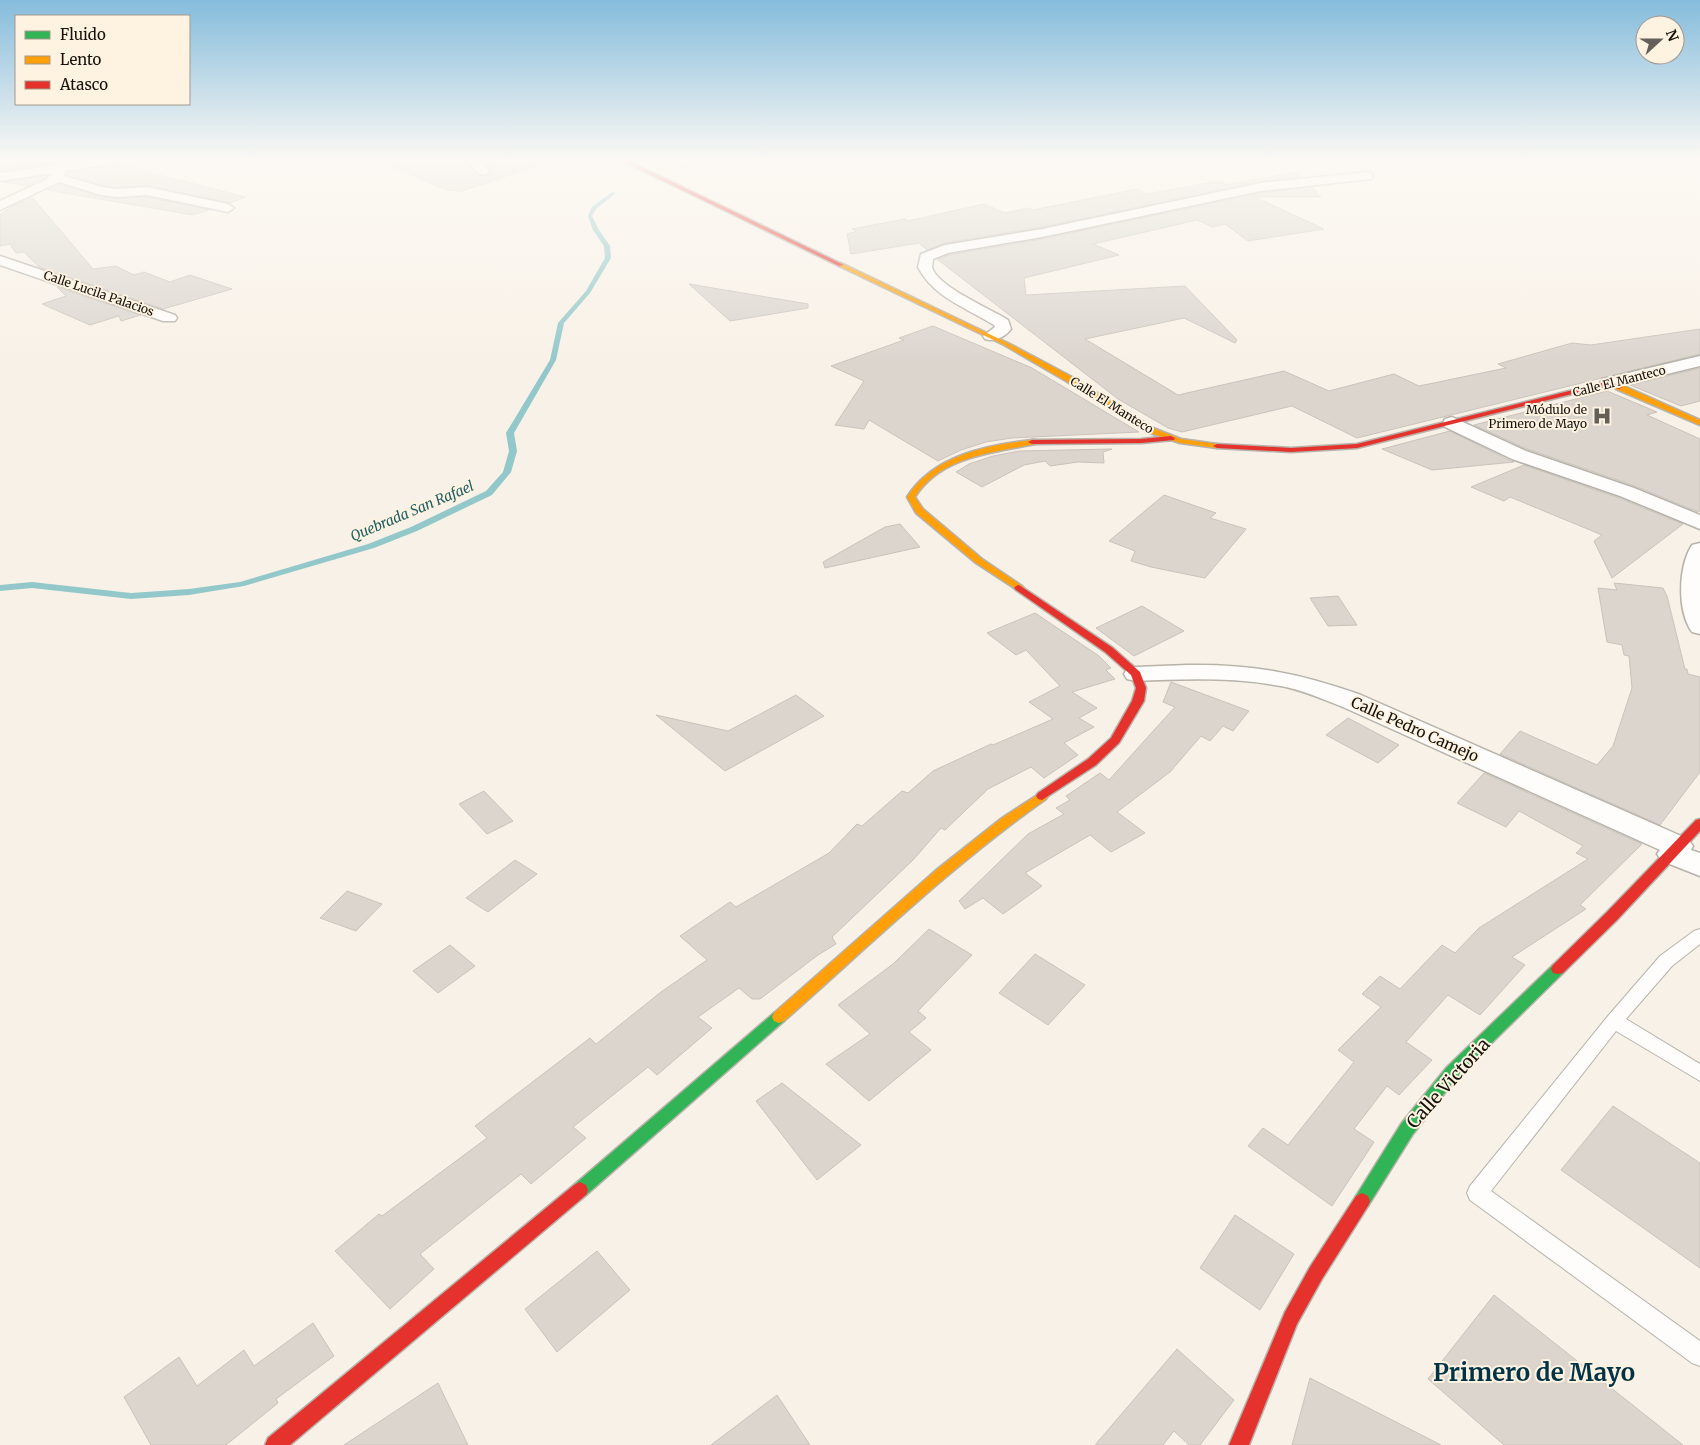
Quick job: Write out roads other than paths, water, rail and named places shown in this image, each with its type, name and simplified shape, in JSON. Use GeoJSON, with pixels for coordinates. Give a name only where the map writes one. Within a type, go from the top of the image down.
{"type":"FeatureCollection","features":[{"type":"Feature","properties":{"kind":"street","name":"Calle El Manteco"},"geometry":{"type":"LineString","coordinates":[[763,227],[991,336],[1064,375],[1140,424],[1171,438],[1212,446],[1327,450],[1374,443],[1700,361]]}},
{"type":"Feature","properties":{"kind":"street"},"geometry":{"type":"LineString","coordinates":[[991,336],[1003,329],[1002,324],[967,304],[933,281],[927,274],[924,261],[926,257],[945,250],[1069,227]]}},
{"type":"Feature","properties":{"kind":"street","name":"Calle Lucila Palacios"},"geometry":{"type":"LineString","coordinates":[[0,260],[169,318]]}},
{"type":"Feature","properties":{"kind":"street"},"geometry":{"type":"LineString","coordinates":[[1609,383],[1700,423]]}},
{"type":"Feature","properties":{"kind":"street"},"geometry":{"type":"LineString","coordinates":[[1452,423],[1519,455],[1627,492],[1700,522]]}},
{"type":"Feature","properties":{"kind":"street"},"geometry":{"type":"LineString","coordinates":[[275,1445],[532,1231],[795,1003],[951,863],[1000,824],[1056,788],[1106,751],[1116,740],[1138,701],[1141,688],[1136,674],[1110,650],[979,561],[919,511],[911,497],[915,486],[945,465],[991,447],[1036,441],[1120,443],[1171,438]]}},
{"type":"Feature","properties":{"kind":"street"},"geometry":{"type":"LineString","coordinates":[[1700,550],[1695,566],[1694,601],[1700,627]]}},
{"type":"Feature","properties":{"kind":"street","name":"Calle Pedro Camejo"},"geometry":{"type":"LineString","coordinates":[[1136,674],[1232,673],[1272,677],[1310,686],[1352,701],[1683,855]]}},
{"type":"Feature","properties":{"kind":"street","name":"Calle Victoria"},"geometry":{"type":"LineString","coordinates":[[1239,1445],[1250,1423],[1291,1319],[1306,1290],[1406,1129],[1452,1072],[1612,916],[1683,855],[1700,823]]}},
{"type":"Feature","properties":{"kind":"lane"},"geometry":{"type":"LineString","coordinates":[[1700,935],[1666,961],[1614,1021],[1476,1194],[1700,1356]]}},
{"type":"Feature","properties":{"kind":"lane"},"geometry":{"type":"LineString","coordinates":[[1614,1021],[1700,1073]]}},
{"type":"Feature","properties":{"kind":"waterway","name":"Quebrada San Rafael"},"geometry":{"type":"LineString","coordinates":[[0,588],[32,585],[131,596],[189,592],[241,584],[371,546],[414,529],[489,493],[507,472],[513,451],[510,433],[553,360],[561,323],[588,292],[608,258],[607,246],[595,227]]}},
{"type":"Feature","properties":{"kind":"place","name":"Módulo de Primero de Mayo"},"geometry":{"type":"Point","coordinates":[1602,416]}},
{"type":"Feature","properties":{"kind":"district","name":"Primero de Mayo"},"geometry":{"type":"Point","coordinates":[1534,1372]}}]}
